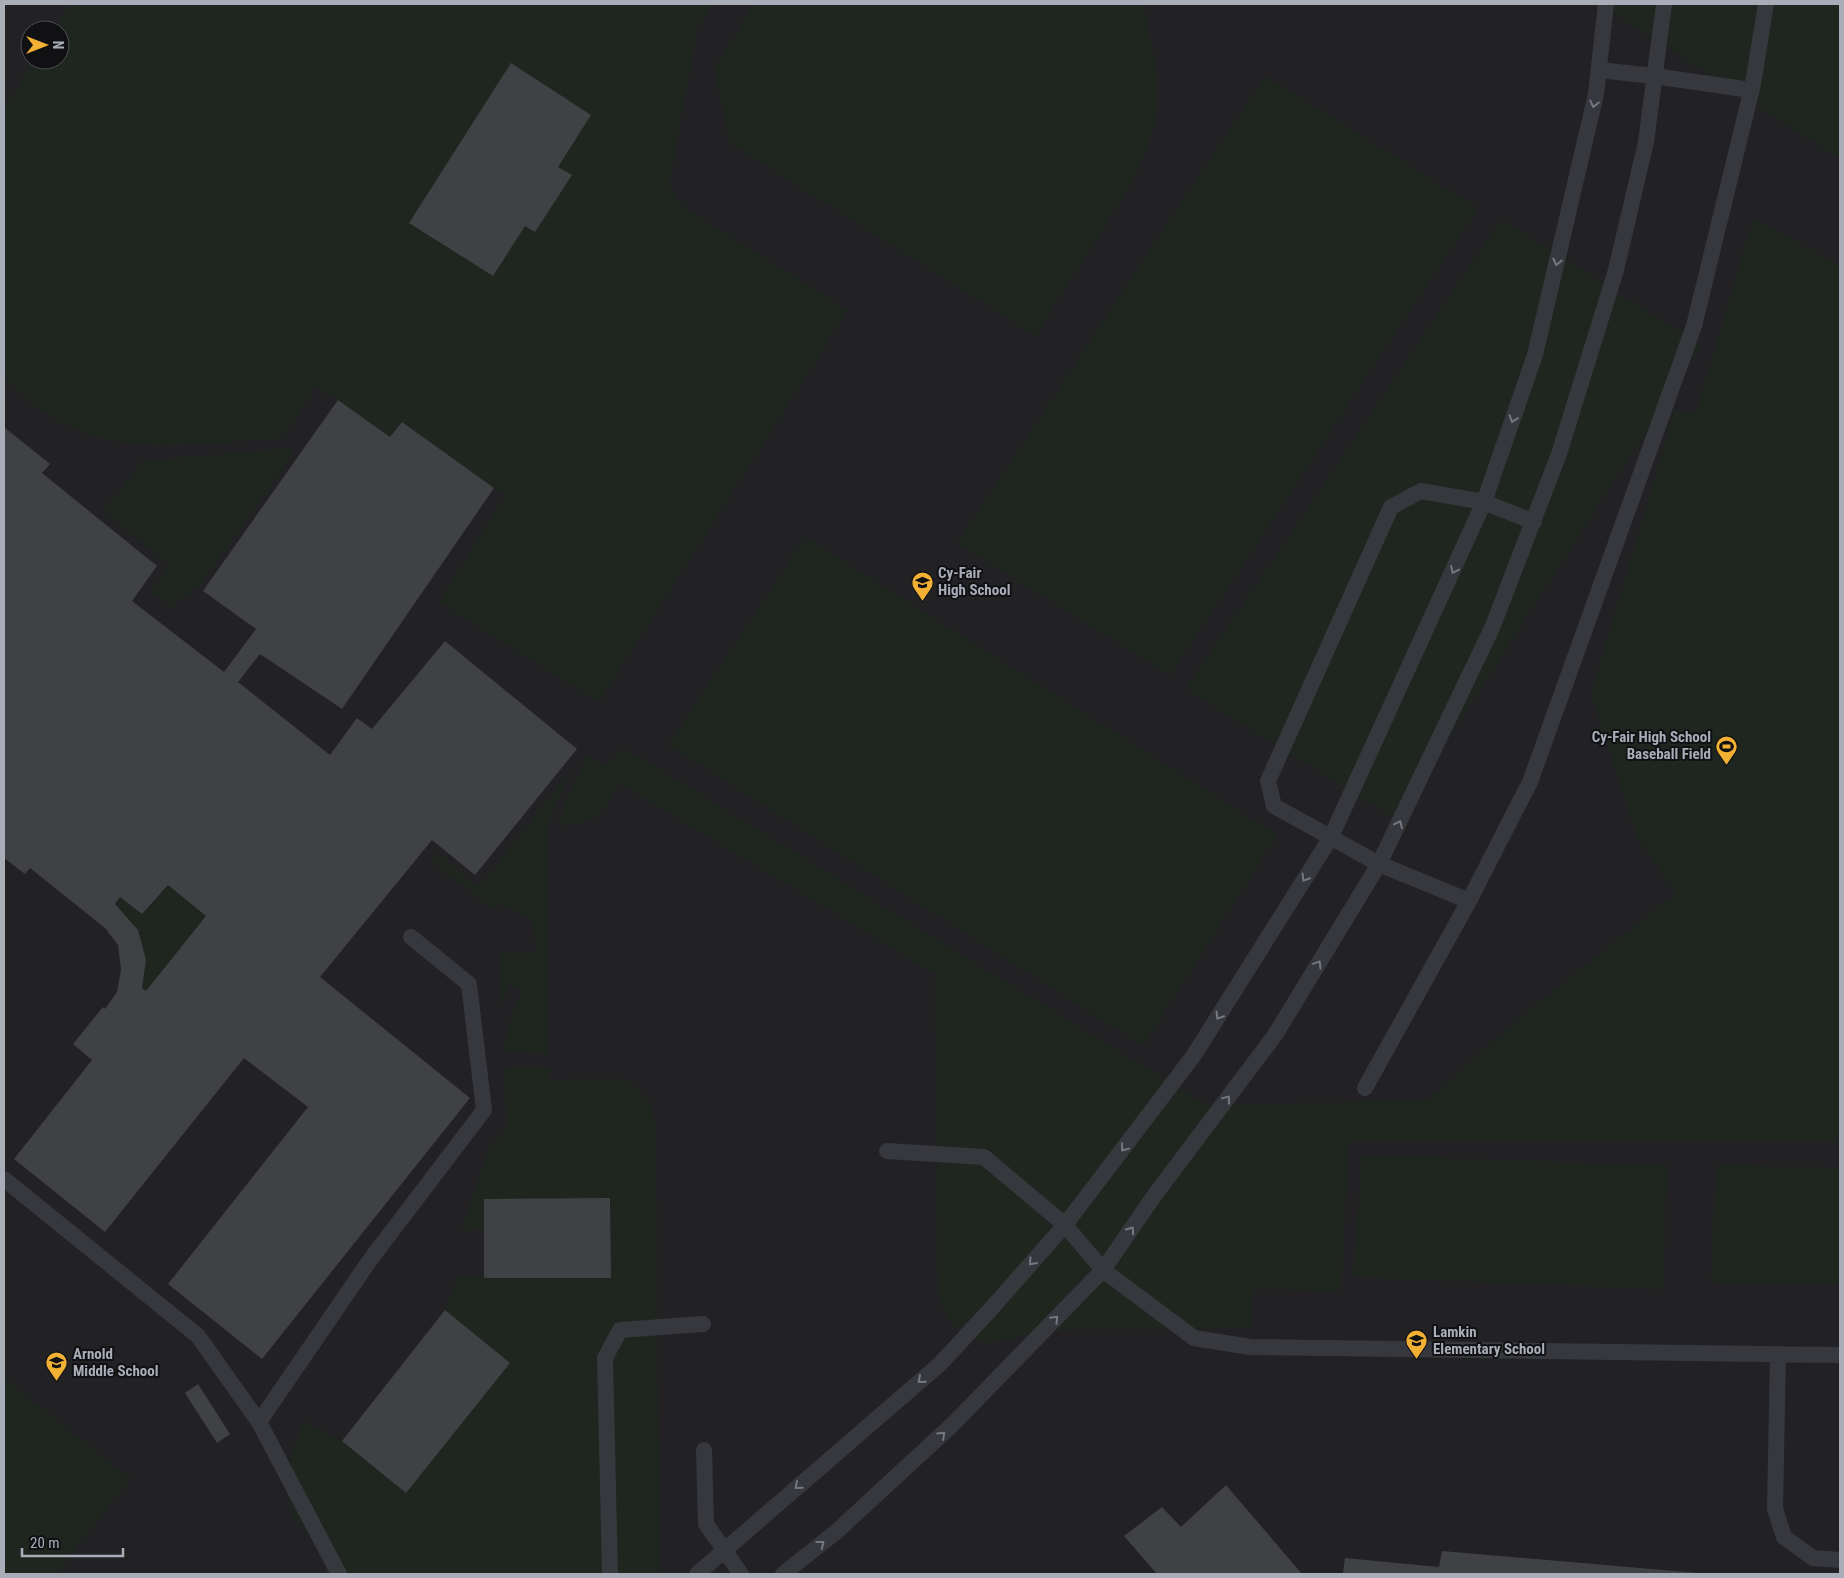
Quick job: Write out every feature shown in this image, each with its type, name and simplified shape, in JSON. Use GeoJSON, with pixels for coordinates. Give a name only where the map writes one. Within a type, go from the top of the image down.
{"type":"FeatureCollection","features":[{"type":"Feature","properties":{"kind":"lane"},"geometry":{"type":"LineString","coordinates":[[697,1574],[940,1364],[1064,1225],[1194,1055],[1331,837],[1484,502],[1535,355],[1596,94],[1606,4]]}},
{"type":"Feature","properties":{"kind":"lane"},"geometry":{"type":"LineString","coordinates":[[783,1574],[836,1532],[952,1426],[1103,1270],[1154,1196],[1275,1035],[1380,864],[1492,628],[1559,454],[1616,270],[1646,142],[1664,4]]}},
{"type":"Feature","properties":{"kind":"lane"},"geometry":{"type":"LineString","coordinates":[[1365,1088],[1469,902],[1530,782],[1694,326],[1751,90],[1766,4]]}},
{"type":"Feature","properties":{"kind":"lane"},"geometry":{"type":"LineString","coordinates":[[1599,70],[1751,90]]}},
{"type":"Feature","properties":{"kind":"lane"},"geometry":{"type":"LineString","coordinates":[[1469,902],[1380,864],[1274,806],[1268,780],[1391,507],[1421,491],[1484,502],[1534,522]]}},
{"type":"Feature","properties":{"kind":"lane"},"geometry":{"type":"LineString","coordinates":[[258,1422],[370,1260],[484,1110],[468,984],[412,937]]}},
{"type":"Feature","properties":{"kind":"lane"},"geometry":{"type":"LineString","coordinates":[[887,1151],[984,1157],[1064,1225],[1103,1270],[1194,1338],[1250,1347],[1840,1355]]}},
{"type":"Feature","properties":{"kind":"lane"},"geometry":{"type":"LineString","coordinates":[[4,1178],[198,1336],[258,1422],[339,1574]]}},
{"type":"Feature","properties":{"kind":"lane"},"geometry":{"type":"LineString","coordinates":[[610,1574],[604,1358],[620,1330],[703,1324]]}},
{"type":"Feature","properties":{"kind":"lane"},"geometry":{"type":"LineString","coordinates":[[1778,1354],[1775,1509],[1784,1537],[1814,1558],[1840,1560]]}},
{"type":"Feature","properties":{"kind":"lane"},"geometry":{"type":"LineString","coordinates":[[704,1450],[706,1524],[741,1574]]}},
{"type":"Feature","properties":{"kind":"shaded area","name":"Cy-Fair High School"},"geometry":{"type":"Polygon","coordinates":[[[4,4],[1840,4],[1840,1574],[4,1574],[4,4]]]}},
{"type":"Feature","properties":{"kind":"shaded area"},"geometry":{"type":"Polygon","coordinates":[[[70,4],[712,4],[698,26],[669,186],[686,209],[848,310],[599,702],[439,602],[505,496],[402,422],[390,437],[316,386],[283,438],[192,445],[131,443],[102,438],[74,428],[47,414],[24,396],[4,376],[4,108],[28,70],[70,70],[70,20],[60,20],[70,4]]]}},
{"type":"Feature","properties":{"kind":"shaded area"},"geometry":{"type":"Polygon","coordinates":[[[754,4],[1143,4],[1158,76],[1157,115],[1147,149],[1130,187],[1036,336],[730,143],[714,68],[754,4]]]}},
{"type":"Feature","properties":{"kind":"shaded area"},"geometry":{"type":"Polygon","coordinates":[[[1600,4],[1840,4],[1840,159],[1600,4]]]}},
{"type":"Feature","properties":{"kind":"shaded area"},"geometry":{"type":"Polygon","coordinates":[[[1265,76],[1478,208],[1170,675],[957,543],[1265,76]]]}},
{"type":"Feature","properties":{"kind":"shaded area"},"geometry":{"type":"Polygon","coordinates":[[[1502,219],[1701,346],[1396,820],[1186,689],[1502,219]]]}},
{"type":"Feature","properties":{"kind":"shaded area"},"geometry":{"type":"Polygon","coordinates":[[[1753,219],[1840,265],[1840,1142],[1349,1142],[1341,1291],[1254,1289],[1250,1328],[1046,1330],[1005,1341],[983,1343],[960,1332],[947,1317],[938,1295],[935,974],[620,783],[601,814],[584,823],[557,825],[586,755],[604,767],[623,747],[1208,1106],[1427,1100],[1527,1012],[1676,893],[1637,836],[1591,694],[1675,410],[1696,414],[1753,219]]]}},
{"type":"Feature","properties":{"kind":"shaded area"},"geometry":{"type":"Polygon","coordinates":[[[290,448],[294,453],[199,587],[186,596],[183,594],[172,608],[151,591],[170,566],[103,510],[144,461],[290,448]]]}},
{"type":"Feature","properties":{"kind":"shaded area"},"geometry":{"type":"Polygon","coordinates":[[[805,537],[1277,835],[1143,1046],[669,745],[805,537]]]}},
{"type":"Feature","properties":{"kind":"shaded area"},"geometry":{"type":"Polygon","coordinates":[[[572,769],[548,824],[548,1054],[503,1052],[512,1016],[523,989],[510,984],[500,1004],[501,954],[537,953],[532,920],[502,903],[492,908],[431,861],[439,854],[479,887],[572,769]]]}},
{"type":"Feature","properties":{"kind":"shaded area"},"geometry":{"type":"Polygon","coordinates":[[[168,885],[206,916],[146,991],[142,988],[146,960],[138,930],[115,904],[120,897],[142,914],[168,885]]]}},
{"type":"Feature","properties":{"kind":"shaded area"},"geometry":{"type":"Polygon","coordinates":[[[504,1067],[550,1067],[550,1080],[621,1078],[636,1086],[650,1103],[656,1127],[659,1574],[339,1574],[292,1515],[285,1474],[304,1421],[342,1441],[406,1493],[445,1310],[457,1276],[484,1278],[611,1278],[610,1198],[484,1199],[483,1229],[461,1231],[488,1150],[507,1128],[504,1067]]]}},
{"type":"Feature","properties":{"kind":"shaded area"},"geometry":{"type":"Polygon","coordinates":[[[1362,1155],[1667,1166],[1663,1289],[1353,1277],[1362,1155]]]}},
{"type":"Feature","properties":{"kind":"shaded area"},"geometry":{"type":"Polygon","coordinates":[[[1716,1165],[1840,1168],[1840,1284],[1711,1282],[1716,1165]]]}},
{"type":"Feature","properties":{"kind":"shaded area"},"geometry":{"type":"Polygon","coordinates":[[[4,1378],[130,1479],[56,1574],[4,1574],[4,1378]]]}},
{"type":"Feature","properties":{"kind":"building"},"geometry":{"type":"Polygon","coordinates":[[[511,63],[591,115],[558,167],[572,175],[535,232],[525,226],[493,276],[409,223],[511,63]]]}},
{"type":"Feature","properties":{"kind":"building"},"geometry":{"type":"Polygon","coordinates":[[[338,400],[390,437],[402,422],[494,488],[342,709],[260,654],[238,682],[330,755],[357,718],[372,729],[445,641],[577,749],[475,875],[432,840],[320,977],[470,1098],[262,1359],[168,1284],[308,1107],[244,1058],[105,1232],[14,1159],[92,1060],[73,1044],[103,1007],[105,1009],[117,992],[121,970],[118,945],[105,928],[30,868],[25,874],[4,858],[4,427],[50,464],[42,473],[157,566],[132,601],[224,672],[256,629],[203,591],[338,400]],[[168,885],[142,914],[120,897],[115,904],[138,930],[146,960],[142,988],[146,991],[206,916],[168,885]]]}},
{"type":"Feature","properties":{"kind":"building"},"geometry":{"type":"Polygon","coordinates":[[[610,1198],[611,1278],[484,1278],[484,1199],[610,1198]]]}},
{"type":"Feature","properties":{"kind":"building"},"geometry":{"type":"Polygon","coordinates":[[[445,1310],[510,1363],[406,1493],[342,1441],[445,1310]]]}},
{"type":"Feature","properties":{"kind":"building"},"geometry":{"type":"Polygon","coordinates":[[[198,1384],[230,1434],[217,1443],[185,1393],[198,1384]]]}},
{"type":"Feature","properties":{"kind":"building"},"geometry":{"type":"Polygon","coordinates":[[[1226,1485],[1302,1574],[1157,1574],[1124,1536],[1162,1507],[1181,1527],[1226,1485]]]}},
{"type":"Feature","properties":{"kind":"building"},"geometry":{"type":"Polygon","coordinates":[[[1442,1551],[1698,1574],[1343,1574],[1345,1558],[1439,1567],[1442,1551]]]}},
{"type":"Feature","properties":{"kind":"place","name":"Cy-Fair High School"},"geometry":{"type":"Point","coordinates":[922,601]}},
{"type":"Feature","properties":{"kind":"place","name":"Cy-Fair High School Baseball Field"},"geometry":{"type":"Point","coordinates":[1727,765]}},
{"type":"Feature","properties":{"kind":"place","name":"Lamkin Elementary School"},"geometry":{"type":"Point","coordinates":[1417,1360]}},
{"type":"Feature","properties":{"kind":"place","name":"Arnold Middle School"},"geometry":{"type":"Point","coordinates":[57,1382]}}]}
